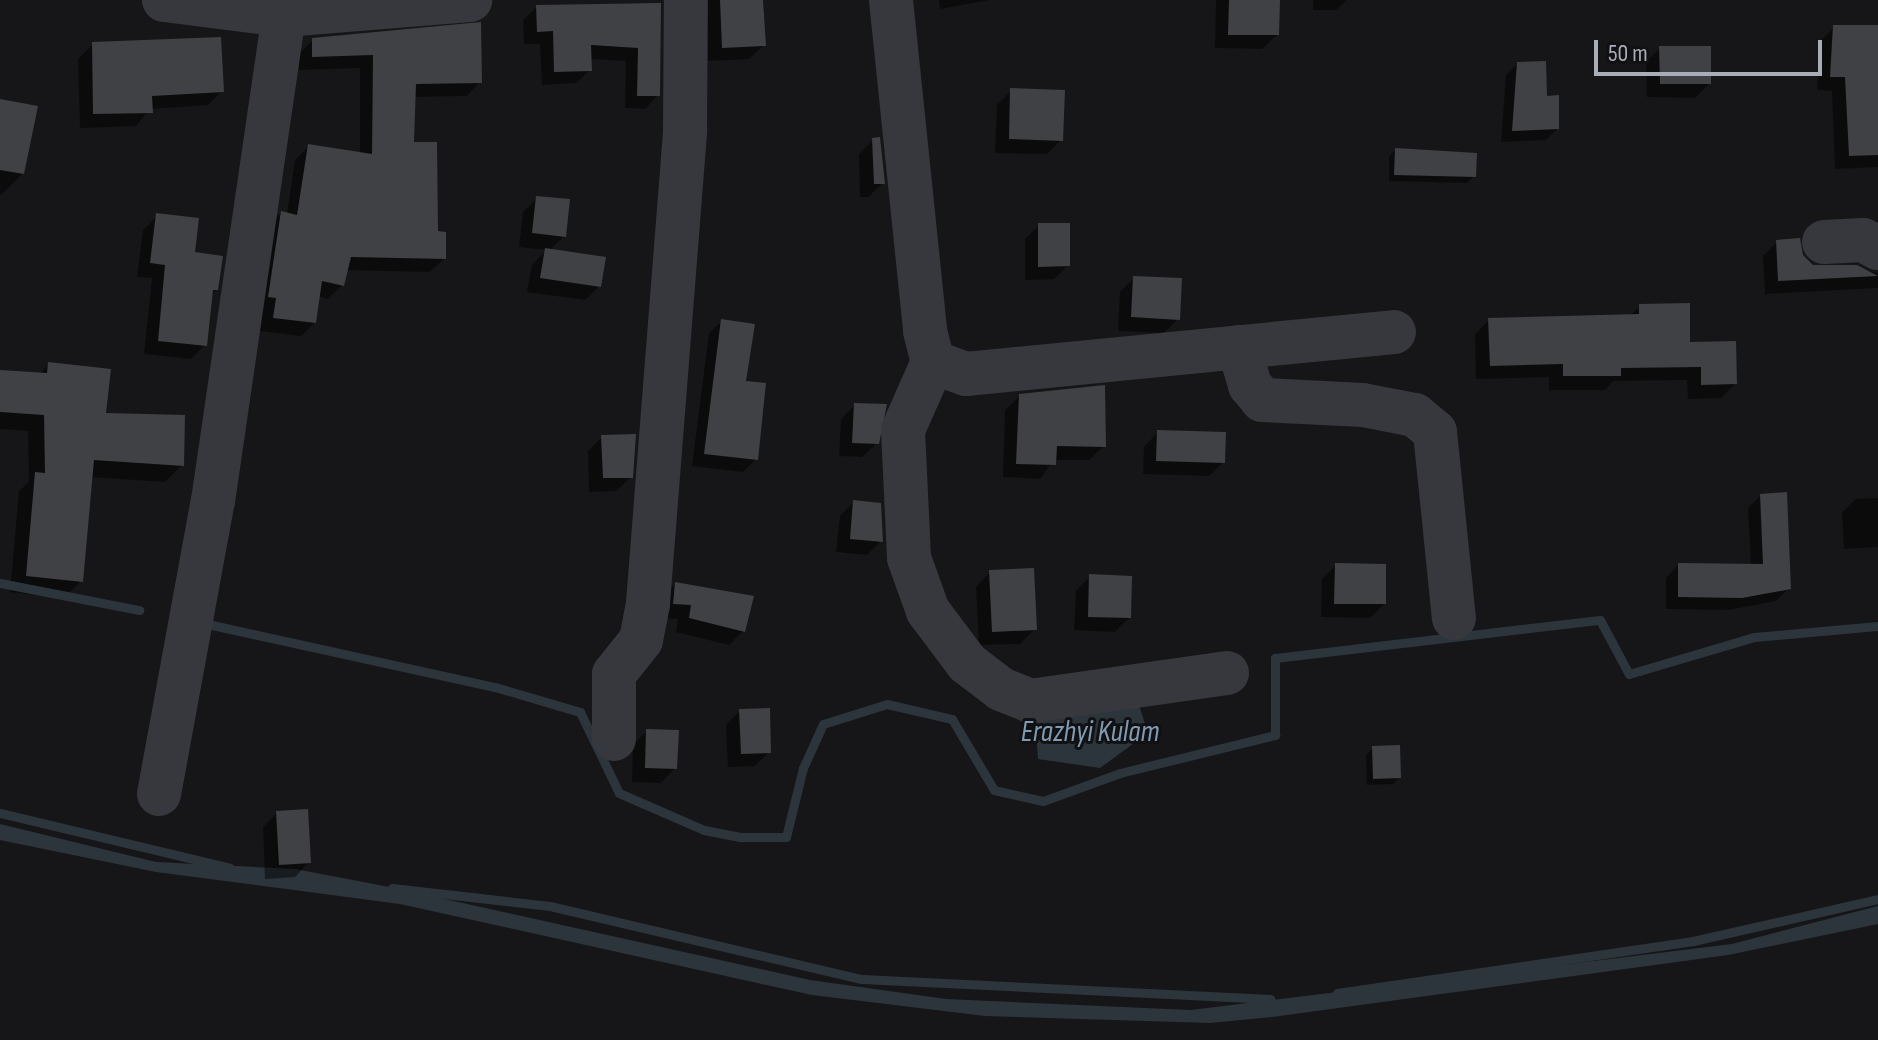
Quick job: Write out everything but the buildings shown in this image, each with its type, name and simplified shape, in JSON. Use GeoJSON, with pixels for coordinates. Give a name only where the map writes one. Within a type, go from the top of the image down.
{"type":"FeatureCollection","features":[{"type":"Feature","properties":{"kind":"street"},"geometry":{"type":"LineString","coordinates":[[164,0],[283,8],[470,0]]}},
{"type":"Feature","properties":{"kind":"street"},"geometry":{"type":"LineString","coordinates":[[614,739],[614,674],[641,640],[648,603],[685,129],[686,0]]}},
{"type":"Feature","properties":{"kind":"street"},"geometry":{"type":"LineString","coordinates":[[891,0],[925,331],[933,362],[903,430],[909,558],[928,611],[967,663],[1001,689],[1030,701],[1227,673]]}},
{"type":"Feature","properties":{"kind":"street"},"geometry":{"type":"LineString","coordinates":[[159,794],[213,501],[283,8]]}},
{"type":"Feature","properties":{"kind":"street"},"geometry":{"type":"LineString","coordinates":[[1824,242],[1863,240],[1878,248]]}},
{"type":"Feature","properties":{"kind":"street"},"geometry":{"type":"LineString","coordinates":[[933,362],[966,374],[1394,332]]}},
{"type":"Feature","properties":{"kind":"street"},"geometry":{"type":"LineString","coordinates":[[1239,347],[1250,385],[1262,400],[1363,405],[1415,415],[1435,432],[1454,618]]}},
{"type":"Feature","properties":{"kind":"water","name":"Erazhyi Kulam"},"geometry":{"type":"Polygon","coordinates":[[[1134,690],[1148,733],[1100,768],[1038,759],[1034,704],[1134,690]]]}},
{"type":"Feature","properties":{"kind":"water"},"geometry":{"type":"Polygon","coordinates":[[[0,824],[156,862],[295,869],[400,889],[810,980],[946,999],[1191,1010],[1732,944],[1878,906],[1878,924],[1728,955],[1272,1017],[1210,1023],[985,1016],[812,995],[400,904],[156,872],[0,840],[0,824]]]}},
{"type":"Feature","properties":{"kind":"waterway"},"geometry":{"type":"LineString","coordinates":[[0,583],[139,610]]}},
{"type":"Feature","properties":{"kind":"waterway"},"geometry":{"type":"LineString","coordinates":[[203,623],[495,687],[580,712],[619,793],[704,830],[741,837],[786,837],[803,768],[823,724],[887,704],[952,719],[994,790],[1043,801],[1120,773],[1275,735],[1275,658],[1600,620],[1629,674],[1754,637],[1878,626]]}},
{"type":"Feature","properties":{"kind":"waterway"},"geometry":{"type":"LineString","coordinates":[[0,813],[230,868]]}},
{"type":"Feature","properties":{"kind":"waterway"},"geometry":{"type":"LineString","coordinates":[[392,888],[550,906],[862,979],[1271,999]]}},
{"type":"Feature","properties":{"kind":"waterway"},"geometry":{"type":"LineString","coordinates":[[1337,993],[1693,941],[1878,899]]}}]}
